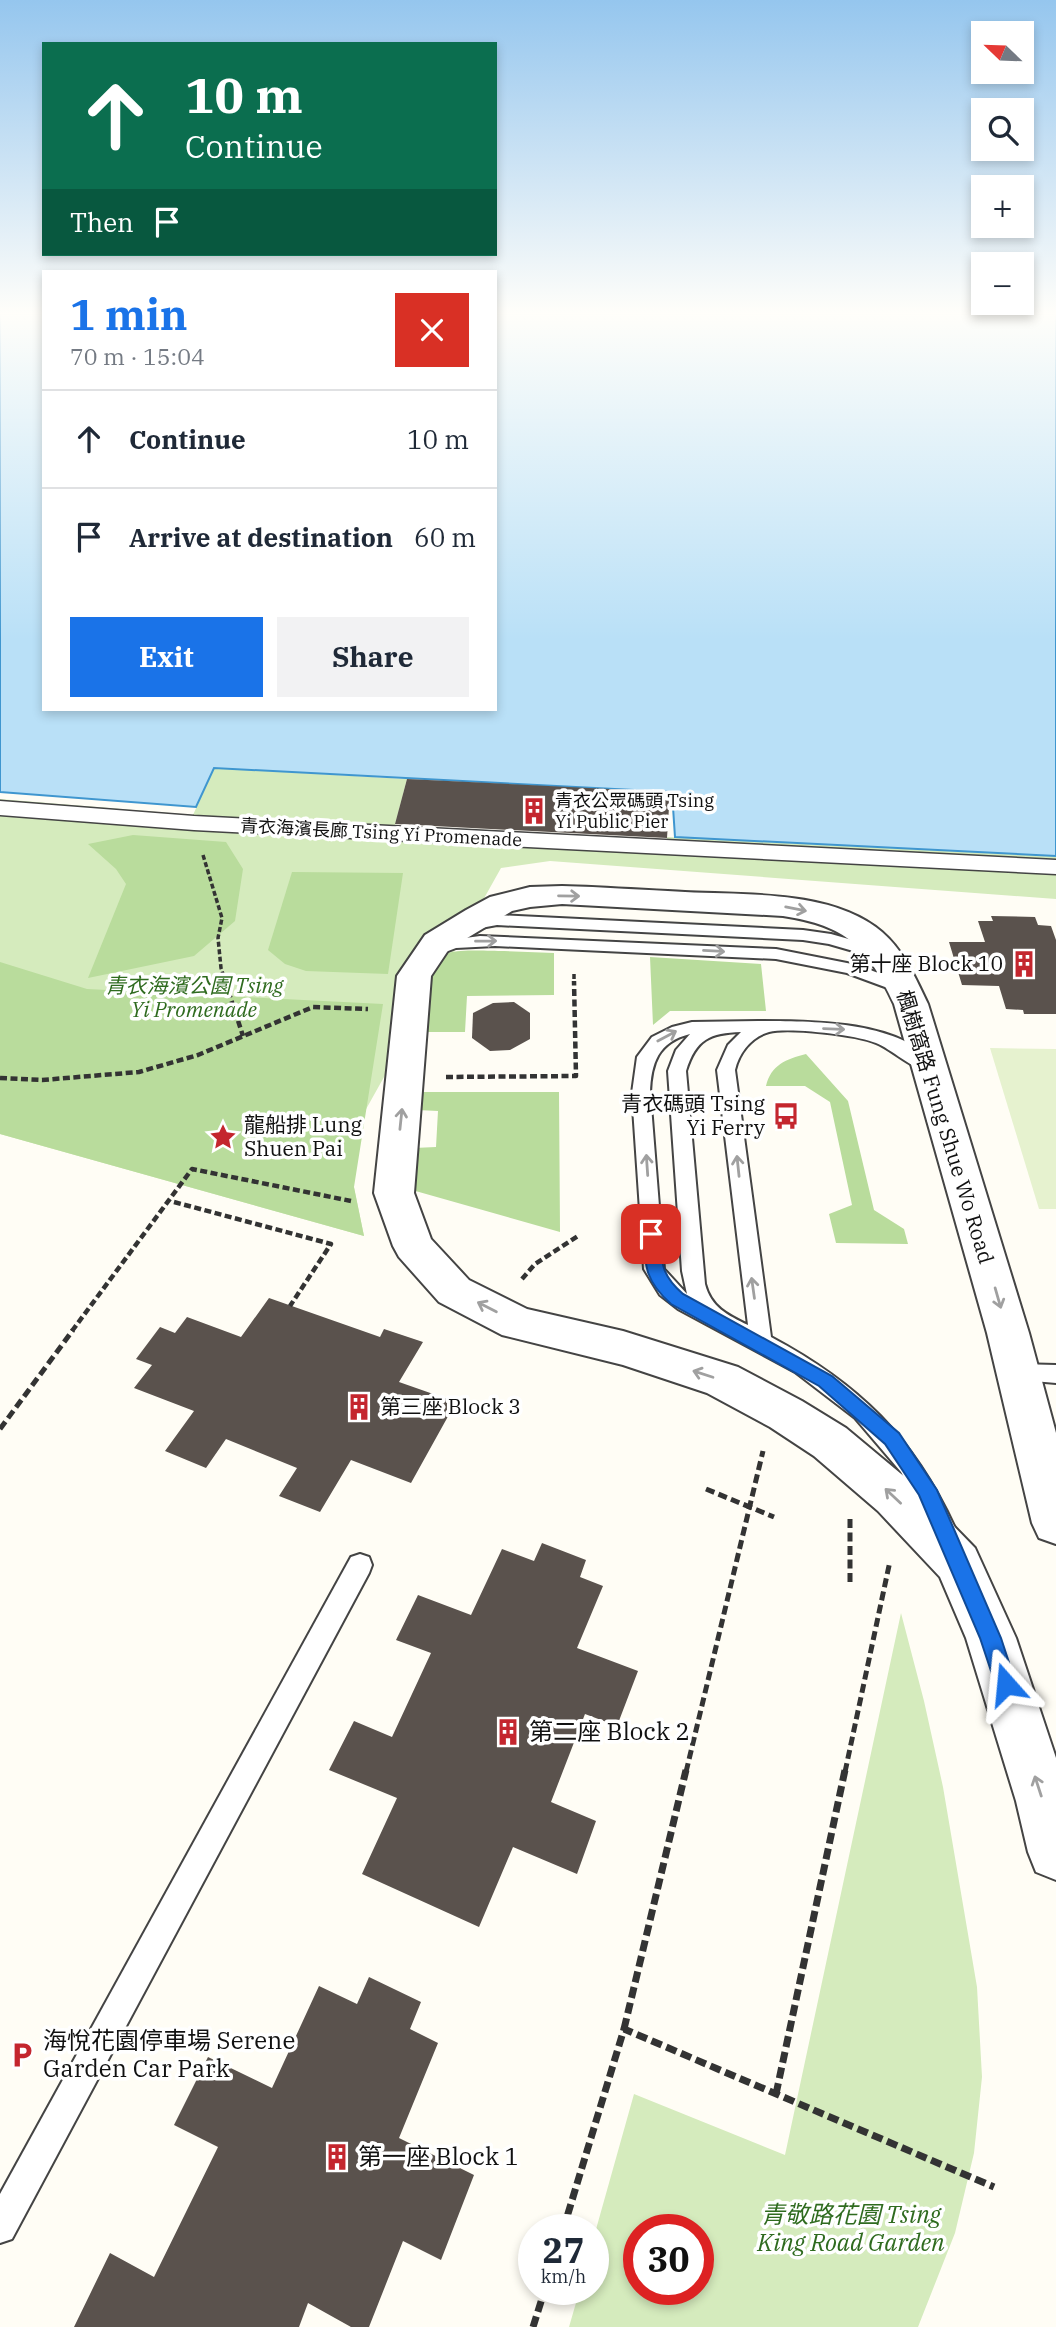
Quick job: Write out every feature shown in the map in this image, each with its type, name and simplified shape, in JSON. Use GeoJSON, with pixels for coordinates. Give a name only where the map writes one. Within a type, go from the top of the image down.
{"type":"FeatureCollection","features":[{"type":"Feature","properties":{"kind":"street","name":"青衣海濱長廊 Tsing Yi Promenade"},"geometry":{"type":"LineString","coordinates":[[0,808],[194,823],[1056,867]]}},
{"type":"Feature","properties":{"kind":"street","name":"楓樹窩路 Fung Shue Wo Road"},"geometry":{"type":"LineString","coordinates":[[1056,1523],[1037,1374],[930,1069],[911,1004],[886,956],[875,943],[850,926],[789,907],[597,897],[530,897],[501,904],[437,942],[414,976],[394,1193],[413,1246],[454,1291],[517,1323],[623,1348],[722,1380],[786,1414],[830,1442],[895,1497],[958,1563],[990,1638],[1043,1801],[1056,1852]]}},
{"type":"Feature","properties":{"kind":"lane"},"geometry":{"type":"LineString","coordinates":[[423,960],[440,947],[465,942],[495,941],[776,954],[851,969],[904,989]]}},
{"type":"Feature","properties":{"kind":"lane"},"geometry":{"type":"LineString","coordinates":[[930,1069],[905,1050],[873,1035],[844,1029],[712,1027],[675,1031],[659,1039],[645,1056],[641,1072],[641,1093],[654,1269],[662,1286],[694,1310],[761,1343],[826,1381],[892,1439],[927,1490],[958,1563]]}},
{"type":"Feature","properties":{"kind":"lane"},"geometry":{"type":"LineString","coordinates":[[712,1027],[691,1040],[681,1055],[677,1071],[678,1093],[696,1293],[706,1310],[727,1325]]}},
{"type":"Feature","properties":{"kind":"lane"},"geometry":{"type":"LineString","coordinates":[[761,1343],[726,1070],[728,1057],[737,1044],[749,1034],[766,1028]]}},
{"type":"Feature","properties":{"kind":"lane"},"geometry":{"type":"LineString","coordinates":[[0,2227],[360,1564]]}},
{"type":"Feature","properties":{"kind":"path"},"geometry":{"type":"LineString","coordinates":[[194,823],[222,918],[218,938],[221,968],[243,1036]]}},
{"type":"Feature","properties":{"kind":"path"},"geometry":{"type":"LineString","coordinates":[[405,1077],[576,1076],[574,963]]}},
{"type":"Feature","properties":{"kind":"path"},"geometry":{"type":"LineString","coordinates":[[0,1077],[43,1080],[139,1072],[198,1055],[313,1007],[377,1010]]}},
{"type":"Feature","properties":{"kind":"path"},"geometry":{"type":"LineString","coordinates":[[0,1429],[192,1169],[356,1202]]}},
{"type":"Feature","properties":{"kind":"path"},"geometry":{"type":"LineString","coordinates":[[174,1202],[331,1244],[290,1306]]}},
{"type":"Feature","properties":{"kind":"path"},"geometry":{"type":"LineString","coordinates":[[518,1283],[535,1264],[578,1236]]}},
{"type":"Feature","properties":{"kind":"path"},"geometry":{"type":"LineString","coordinates":[[568,2214],[624,2029],[765,1445]]}},
{"type":"Feature","properties":{"kind":"path"},"geometry":{"type":"LineString","coordinates":[[706,1489],[774,1517]]}},
{"type":"Feature","properties":{"kind":"path"},"geometry":{"type":"LineString","coordinates":[[850,1515],[850,1583]]}},
{"type":"Feature","properties":{"kind":"path"},"geometry":{"type":"LineString","coordinates":[[776,2094],[890,1558]]}},
{"type":"Feature","properties":{"kind":"path"},"geometry":{"type":"LineString","coordinates":[[624,2029],[994,2187]]}},
{"type":"Feature","properties":{"kind":"path"},"geometry":{"type":"LineString","coordinates":[[533,2327],[540,2305]]}},
{"type":"Feature","properties":{"kind":"green space","name":"青衣海濱公園 Tsing Yi Promenade"},"geometry":{"type":"Polygon","coordinates":[[[214,768],[407,779],[394,829],[667,844],[667,837],[1056,856],[1056,899],[550,861],[501,868],[365,1111],[353,1183],[364,1236],[0,1134],[0,799],[193,815],[214,768]]]}},
{"type":"Feature","properties":{"kind":"green space"},"geometry":{"type":"Polygon","coordinates":[[[133,835],[226,842],[243,869],[235,921],[194,956],[88,978],[126,884],[116,869],[88,844],[133,835]]]}},
{"type":"Feature","properties":{"kind":"green space"},"geometry":{"type":"Polygon","coordinates":[[[292,872],[403,873],[388,974],[306,971],[285,964],[268,950],[292,872]]]}},
{"type":"Feature","properties":{"kind":"green space"},"geometry":{"type":"Polygon","coordinates":[[[454,952],[554,953],[554,995],[467,996],[465,1032],[425,1032],[427,988],[434,967],[440,959],[454,952]]]}},
{"type":"Feature","properties":{"kind":"green space"},"geometry":{"type":"Polygon","coordinates":[[[650,957],[761,964],[766,1011],[670,1011],[653,1025],[650,957]]]}},
{"type":"Feature","properties":{"kind":"green space"},"geometry":{"type":"Polygon","coordinates":[[[0,962],[87,989],[383,1004],[354,1187],[364,1236],[0,1134],[0,962]]]}},
{"type":"Feature","properties":{"kind":"green space"},"geometry":{"type":"Polygon","coordinates":[[[990,1048],[1056,1049],[1056,1209],[1039,1209],[990,1048]]]}},
{"type":"Feature","properties":{"kind":"green space"},"geometry":{"type":"Polygon","coordinates":[[[806,1054],[848,1101],[874,1210],[904,1229],[908,1244],[836,1243],[829,1214],[852,1205],[830,1102],[805,1086],[766,1086],[780,1064],[806,1054]]]}},
{"type":"Feature","properties":{"kind":"green space"},"geometry":{"type":"Polygon","coordinates":[[[419,1092],[559,1092],[560,1232],[412,1190],[414,1148],[436,1147],[438,1111],[417,1110],[419,1092]]]}},
{"type":"Feature","properties":{"kind":"green space","name":"青敬路花園 Tsing King Road Garden"},"geometry":{"type":"Polygon","coordinates":[[[901,1613],[943,1787],[977,1987],[982,2077],[974,2153],[955,2233],[918,2327],[569,2327],[575,2305],[609,2305],[609,2214],[600,2214],[634,2094],[785,2155],[901,1613]]]}},
{"type":"Feature","properties":{"kind":"water"},"geometry":{"type":"Polygon","coordinates":[[[0,423],[42,423],[42,711],[497,711],[497,423],[1056,423],[1056,856],[675,837],[672,792],[214,768],[196,807],[0,792],[0,423]]]}},
{"type":"Feature","properties":{"kind":"building","name":"青衣公眾碼頭 Tsing Yi Public Pier"},"geometry":{"type":"Polygon","coordinates":[[[407,779],[670,792],[667,838],[395,824],[407,779]]]}},
{"type":"Feature","properties":{"kind":"building","name":"第十座 Block 10"},"geometry":{"type":"Polygon","coordinates":[[[991,916],[1035,917],[1038,925],[1051,926],[1056,940],[1056,1014],[1024,1014],[1023,1010],[1006,1009],[999,986],[962,985],[949,942],[985,942],[978,921],[993,921],[991,916]]]}},
{"type":"Feature","properties":{"kind":"building"},"geometry":{"type":"Polygon","coordinates":[[[514,1002],[530,1013],[530,1039],[510,1050],[490,1051],[472,1038],[473,1013],[493,1003],[514,1002]]]}},
{"type":"Feature","properties":{"kind":"building","name":"第三座 Block 3"},"geometry":{"type":"Polygon","coordinates":[[[269,1298],[380,1337],[384,1329],[423,1342],[399,1382],[456,1402],[411,1483],[351,1460],[320,1512],[279,1496],[297,1468],[226,1439],[206,1468],[165,1451],[194,1411],[134,1388],[152,1365],[136,1359],[160,1327],[175,1333],[187,1317],[241,1337],[269,1298]]]}},
{"type":"Feature","properties":{"kind":"building","name":"第二座 Block 2"},"geometry":{"type":"Polygon","coordinates":[[[542,1543],[586,1560],[580,1577],[603,1586],[577,1648],[638,1671],[617,1726],[585,1714],[551,1802],[596,1821],[577,1874],[513,1847],[479,1927],[362,1874],[397,1798],[329,1770],[354,1721],[392,1737],[431,1653],[396,1640],[418,1595],[471,1615],[502,1549],[534,1561],[542,1543]]]}},
{"type":"Feature","properties":{"kind":"building","name":"第一座 Block 1"},"geometry":{"type":"Polygon","coordinates":[[[369,1977],[421,2002],[410,2029],[438,2043],[399,2138],[474,2175],[441,2260],[403,2241],[369,2327],[351,2327],[308,2303],[299,2327],[74,2327],[110,2253],[154,2277],[218,2147],[174,2125],[208,2057],[272,2088],[319,1986],[357,2004],[369,1977]]]}},
{"type":"Feature","properties":{"kind":"place","name":"青衣公眾碼頭 Tsing Yi Public Pier"},"geometry":{"type":"Point","coordinates":[534,811]}},
{"type":"Feature","properties":{"kind":"place","name":"第十座 Block 10"},"geometry":{"type":"Point","coordinates":[1024,964]}},
{"type":"Feature","properties":{"kind":"place","name":"青衣碼頭 Tsing Yi Ferry"},"geometry":{"type":"Point","coordinates":[786,1116]}},
{"type":"Feature","properties":{"kind":"place","name":"龍船排 Lung Shuen Pai"},"geometry":{"type":"Point","coordinates":[223,1137]}},
{"type":"Feature","properties":{"kind":"place","name":"第三座 Block 3"},"geometry":{"type":"Point","coordinates":[359,1407]}},
{"type":"Feature","properties":{"kind":"place","name":"第二座 Block 2"},"geometry":{"type":"Point","coordinates":[508,1732]}},
{"type":"Feature","properties":{"kind":"place","name":"海悅花園停車場 Serene Garden Car Park"},"geometry":{"type":"Point","coordinates":[22,2055]}},
{"type":"Feature","properties":{"kind":"place","name":"第一座 Block 1"},"geometry":{"type":"Point","coordinates":[337,2157]}},
{"type":"Feature","properties":{"kind":"route"},"geometry":{"type":"LineString","coordinates":[[651,1234],[654,1269],[662,1286],[677,1299],[826,1381],[892,1439],[927,1490],[990,1638],[1006,1684]]}}]}
